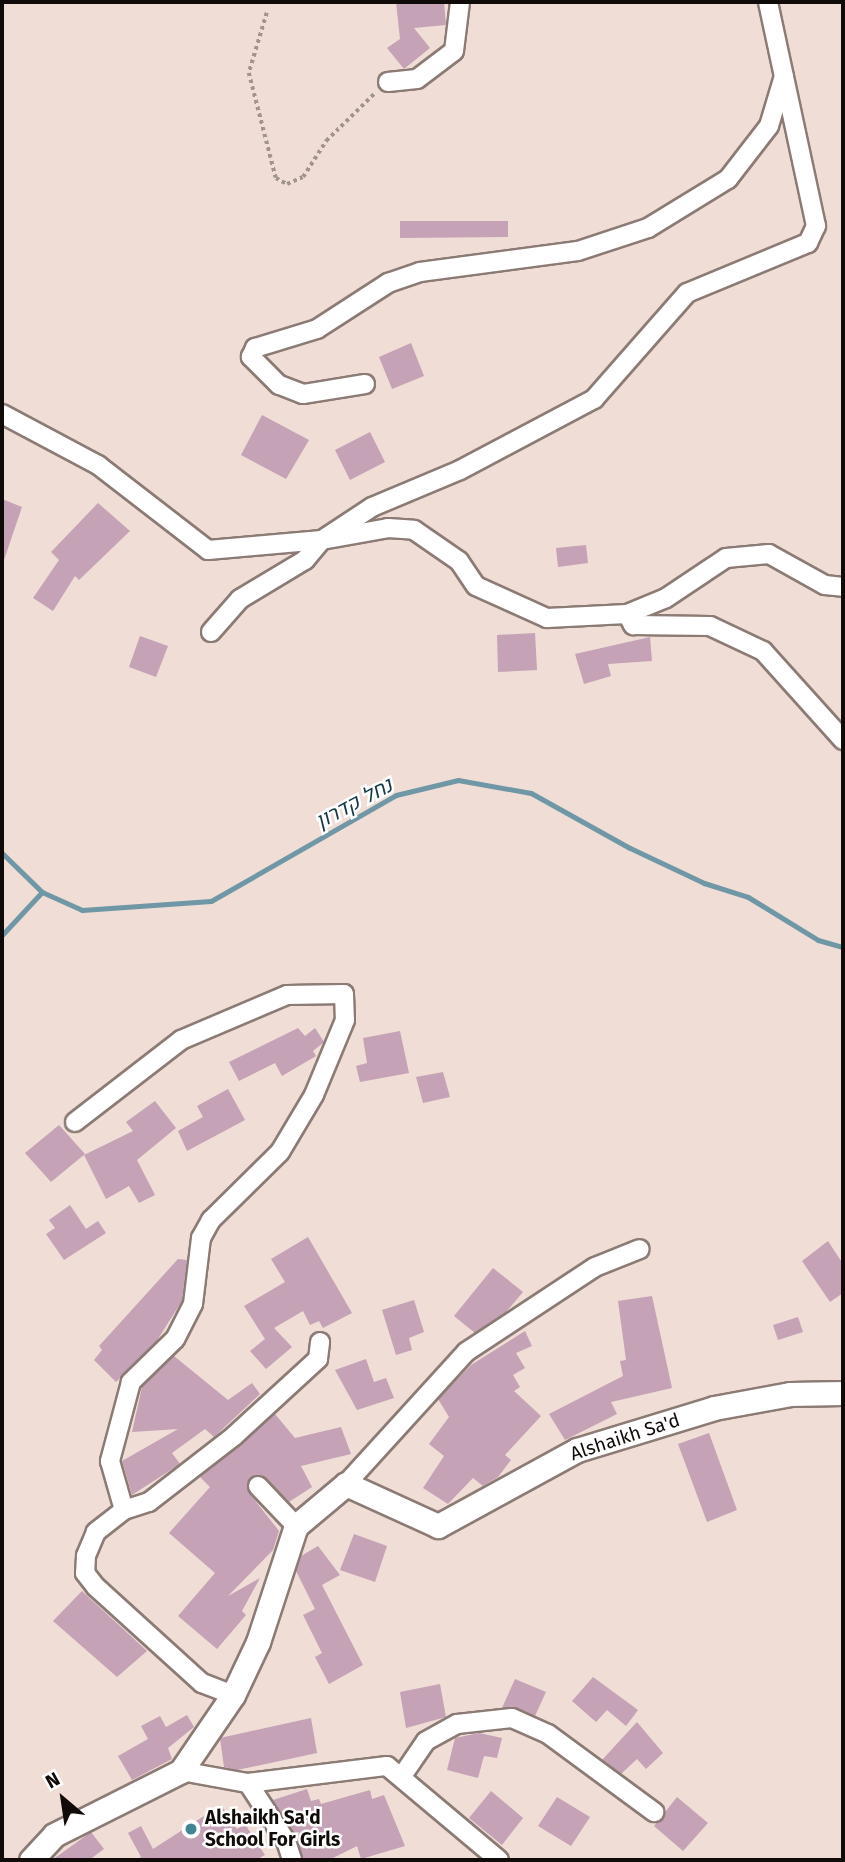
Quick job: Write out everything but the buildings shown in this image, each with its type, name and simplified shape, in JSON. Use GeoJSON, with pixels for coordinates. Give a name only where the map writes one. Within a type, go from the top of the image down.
{"type":"FeatureCollection","features":[{"type":"Feature","properties":{"kind":"street"},"geometry":{"type":"LineString","coordinates":[[388,82],[417,79],[454,51],[460,2]]}},
{"type":"Feature","properties":{"kind":"street"},"geometry":{"type":"LineString","coordinates":[[211,632],[240,599],[306,560],[322,540],[372,507],[460,470],[594,399],[687,293],[808,243],[816,226],[812,192],[768,2]]}},
{"type":"Feature","properties":{"kind":"street"},"geometry":{"type":"LineString","coordinates":[[365,384],[303,394],[279,385],[251,357],[255,348],[317,328],[388,283],[420,272],[578,251],[648,228],[728,179],[769,126],[785,73]]}},
{"type":"Feature","properties":{"kind":"street"},"geometry":{"type":"LineString","coordinates":[[2,414],[99,465],[208,550],[322,540],[388,528],[414,530],[459,561],[476,586],[510,606],[547,618],[627,614],[666,598],[726,558],[769,554],[825,585],[843,587]]}},
{"type":"Feature","properties":{"kind":"street"},"geometry":{"type":"LineString","coordinates":[[627,614],[633,625],[710,626],[763,651],[843,740]]}},
{"type":"Feature","properties":{"kind":"street"},"geometry":{"type":"LineString","coordinates":[[75,1122],[181,1040],[287,995],[344,994],[345,1020],[314,1095],[280,1152],[211,1220],[201,1238],[193,1304],[175,1339],[131,1382],[110,1461],[124,1510]]}},
{"type":"Feature","properties":{"kind":"street"},"geometry":{"type":"LineString","coordinates":[[31,1860],[54,1835],[181,1771],[233,1695],[258,1642],[296,1526],[346,1484],[466,1352],[595,1267],[640,1249]]}},
{"type":"Feature","properties":{"kind":"street"},"geometry":{"type":"LineString","coordinates":[[233,1695],[202,1683],[85,1573],[96,1532],[124,1510],[149,1502],[234,1436],[318,1359],[320,1342]]}},
{"type":"Feature","properties":{"kind":"street","name":"Alshaikh Sa'd"},"geometry":{"type":"LineString","coordinates":[[346,1484],[438,1526],[577,1450],[714,1408],[790,1394],[843,1393]]}},
{"type":"Feature","properties":{"kind":"street"},"geometry":{"type":"LineString","coordinates":[[258,1486],[296,1526]]}},
{"type":"Feature","properties":{"kind":"street"},"geometry":{"type":"LineString","coordinates":[[402,1776],[426,1741],[457,1724],[512,1718],[548,1734],[654,1812]]}},
{"type":"Feature","properties":{"kind":"street"},"geometry":{"type":"LineString","coordinates":[[181,1771],[248,1783],[387,1766],[499,1860]]}},
{"type":"Feature","properties":{"kind":"street"},"geometry":{"type":"LineString","coordinates":[[248,1783],[286,1841],[292,1860]]}},
{"type":"Feature","properties":{"kind":"path"},"geometry":{"type":"LineString","coordinates":[[267,13],[250,73],[276,178],[287,184],[303,177],[342,121],[388,82]]}},
{"type":"Feature","properties":{"kind":"waterway","name":"נחל קדרון"},"geometry":{"type":"LineString","coordinates":[[2,853],[42,892],[82,910],[211,901],[396,795],[458,780],[531,793],[630,848],[704,883],[748,897],[818,940],[843,947]]}},
{"type":"Feature","properties":{"kind":"waterway"},"geometry":{"type":"LineString","coordinates":[[2,935],[42,892]]}},
{"type":"Feature","properties":{"kind":"place","name":"Alshaikh Sa'd School For Girls"},"geometry":{"type":"Point","coordinates":[191,1829]}}]}
